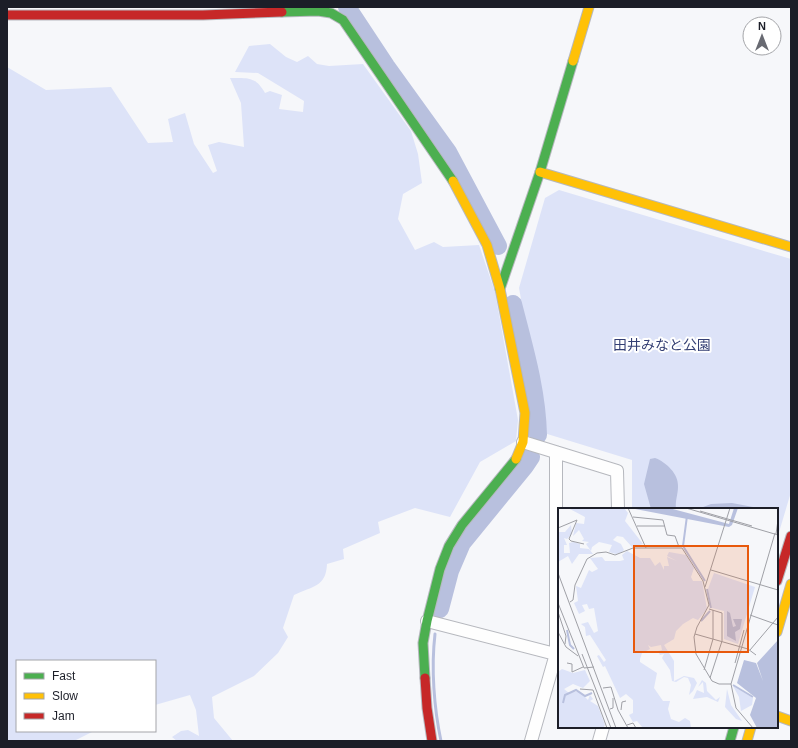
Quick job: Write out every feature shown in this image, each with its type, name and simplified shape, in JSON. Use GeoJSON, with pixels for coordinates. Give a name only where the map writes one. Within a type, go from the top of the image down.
{"type":"FeatureCollection","features":[{"type":"Feature","properties":{"kind":"street"},"geometry":{"type":"LineString","coordinates":[[500,289],[540,172],[589,7]]}},
{"type":"Feature","properties":{"kind":"street"},"geometry":{"type":"LineString","coordinates":[[7,15],[81,11],[202,15],[317,9],[331,12],[343,20],[449,174],[487,245],[500,289],[525,413],[526,427],[524,442],[517,458],[462,526],[449,546],[440,569],[423,643],[427,708],[432,741]]}},
{"type":"Feature","properties":{"kind":"street"},"geometry":{"type":"LineString","coordinates":[[540,172],[791,247]]}},
{"type":"Feature","properties":{"kind":"street"},"geometry":{"type":"LineString","coordinates":[[524,442],[617,471],[618,508]]}},
{"type":"Feature","properties":{"kind":"street"},"geometry":{"type":"LineString","coordinates":[[531,741],[558,655],[556,452]]}},
{"type":"Feature","properties":{"kind":"street"},"geometry":{"type":"LineString","coordinates":[[778,578],[791,536]]}},
{"type":"Feature","properties":{"kind":"street"},"geometry":{"type":"LineString","coordinates":[[778,629],[791,584]]}},
{"type":"Feature","properties":{"kind":"street"},"geometry":{"type":"LineString","coordinates":[[427,621],[558,655]]}},
{"type":"Feature","properties":{"kind":"street"},"geometry":{"type":"LineString","coordinates":[[778,716],[791,720]]}},
{"type":"Feature","properties":{"kind":"street"},"geometry":{"type":"LineString","coordinates":[[599,741],[603,728]]}},
{"type":"Feature","properties":{"kind":"street"},"geometry":{"type":"LineString","coordinates":[[730,741],[734,728]]}},
{"type":"Feature","properties":{"kind":"street"},"geometry":{"type":"LineString","coordinates":[[747,741],[751,728]]}},
{"type":"Feature","properties":{"kind":"green space"},"geometry":{"type":"Polygon","coordinates":[[[270,44],[286,57],[297,62],[308,56],[317,64],[329,66],[363,64],[411,131],[418,154],[422,183],[403,194],[398,219],[415,250],[434,242],[443,247],[479,245],[495,292],[518,420],[516,441],[480,462],[450,517],[415,508],[378,522],[380,533],[343,549],[344,559],[327,564],[326,572],[321,582],[294,595],[283,628],[288,637],[278,653],[254,676],[212,697],[214,718],[233,741],[177,741],[172,737],[181,731],[188,730],[199,736],[196,710],[190,695],[156,705],[156,660],[16,660],[16,732],[92,732],[74,741],[7,741],[7,67],[46,90],[111,87],[148,143],[173,142],[168,119],[185,113],[194,144],[213,173],[217,171],[208,145],[219,142],[244,147],[241,103],[230,78],[250,79],[258,83],[265,93],[270,91],[282,95],[279,109],[303,112],[304,101],[258,73],[235,72],[249,46],[270,44]]]}},
{"type":"Feature","properties":{"kind":"green space","name":"田井みなと公園"},"geometry":{"type":"Polygon","coordinates":[[[559,190],[791,259],[791,492],[778,536],[778,508],[632,508],[632,460],[544,433],[541,410],[517,301],[521,299],[519,288],[545,198],[559,190]]]}},
{"type":"Feature","properties":{"kind":"shaded area"},"geometry":{"type":"Polygon","coordinates":[[[655,458],[663,462],[674,473],[678,482],[676,508],[651,508],[644,484],[650,459],[655,458]]]}},
{"type":"Feature","properties":{"kind":"shaded area"},"geometry":{"type":"Polygon","coordinates":[[[732,503],[754,508],[701,508],[711,504],[732,503]]]}},
{"type":"Feature","properties":{"kind":"waterway"},"geometry":{"type":"LineString","coordinates":[[347,7],[386,66],[448,152],[498,246]]}},
{"type":"Feature","properties":{"kind":"waterway"},"geometry":{"type":"LineString","coordinates":[[513,304],[533,385],[538,435]]}},
{"type":"Feature","properties":{"kind":"waterway"},"geometry":{"type":"LineString","coordinates":[[440,609],[450,571],[462,543],[531,457]]}},
{"type":"Feature","properties":{"kind":"waterway"},"geometry":{"type":"LineString","coordinates":[[435,634],[433,660],[434,688],[441,741]]}},
{"type":"Feature","properties":{"kind":"traffic: fast"},"geometry":{"type":"LineString","coordinates":[[282,12],[318,11],[331,13],[343,20],[453,181]]}},
{"type":"Feature","properties":{"kind":"traffic: fast"},"geometry":{"type":"LineString","coordinates":[[500,289],[540,172],[573,61]]}},
{"type":"Feature","properties":{"kind":"traffic: fast"},"geometry":{"type":"LineString","coordinates":[[425,678],[423,643],[440,569],[449,546],[462,525],[516,459]]}},
{"type":"Feature","properties":{"kind":"traffic: fast"},"geometry":{"type":"LineString","coordinates":[[730,741],[734,728]]}},
{"type":"Feature","properties":{"kind":"traffic: slow"},"geometry":{"type":"LineString","coordinates":[[573,61],[589,7]]}},
{"type":"Feature","properties":{"kind":"traffic: slow"},"geometry":{"type":"LineString","coordinates":[[540,172],[791,247]]}},
{"type":"Feature","properties":{"kind":"traffic: slow"},"geometry":{"type":"LineString","coordinates":[[453,181],[487,245],[500,289],[525,413],[523,442],[516,459]]}},
{"type":"Feature","properties":{"kind":"traffic: slow"},"geometry":{"type":"LineString","coordinates":[[778,629],[791,584]]}},
{"type":"Feature","properties":{"kind":"traffic: slow"},"geometry":{"type":"LineString","coordinates":[[778,716],[791,721]]}},
{"type":"Feature","properties":{"kind":"traffic: slow"},"geometry":{"type":"LineString","coordinates":[[747,741],[751,728]]}},
{"type":"Feature","properties":{"kind":"traffic: jam"},"geometry":{"type":"LineString","coordinates":[[7,15],[203,15],[282,12]]}},
{"type":"Feature","properties":{"kind":"traffic: jam"},"geometry":{"type":"LineString","coordinates":[[778,578],[791,536]]}},
{"type":"Feature","properties":{"kind":"traffic: jam"},"geometry":{"type":"LineString","coordinates":[[425,678],[427,708],[432,741]]}}]}
